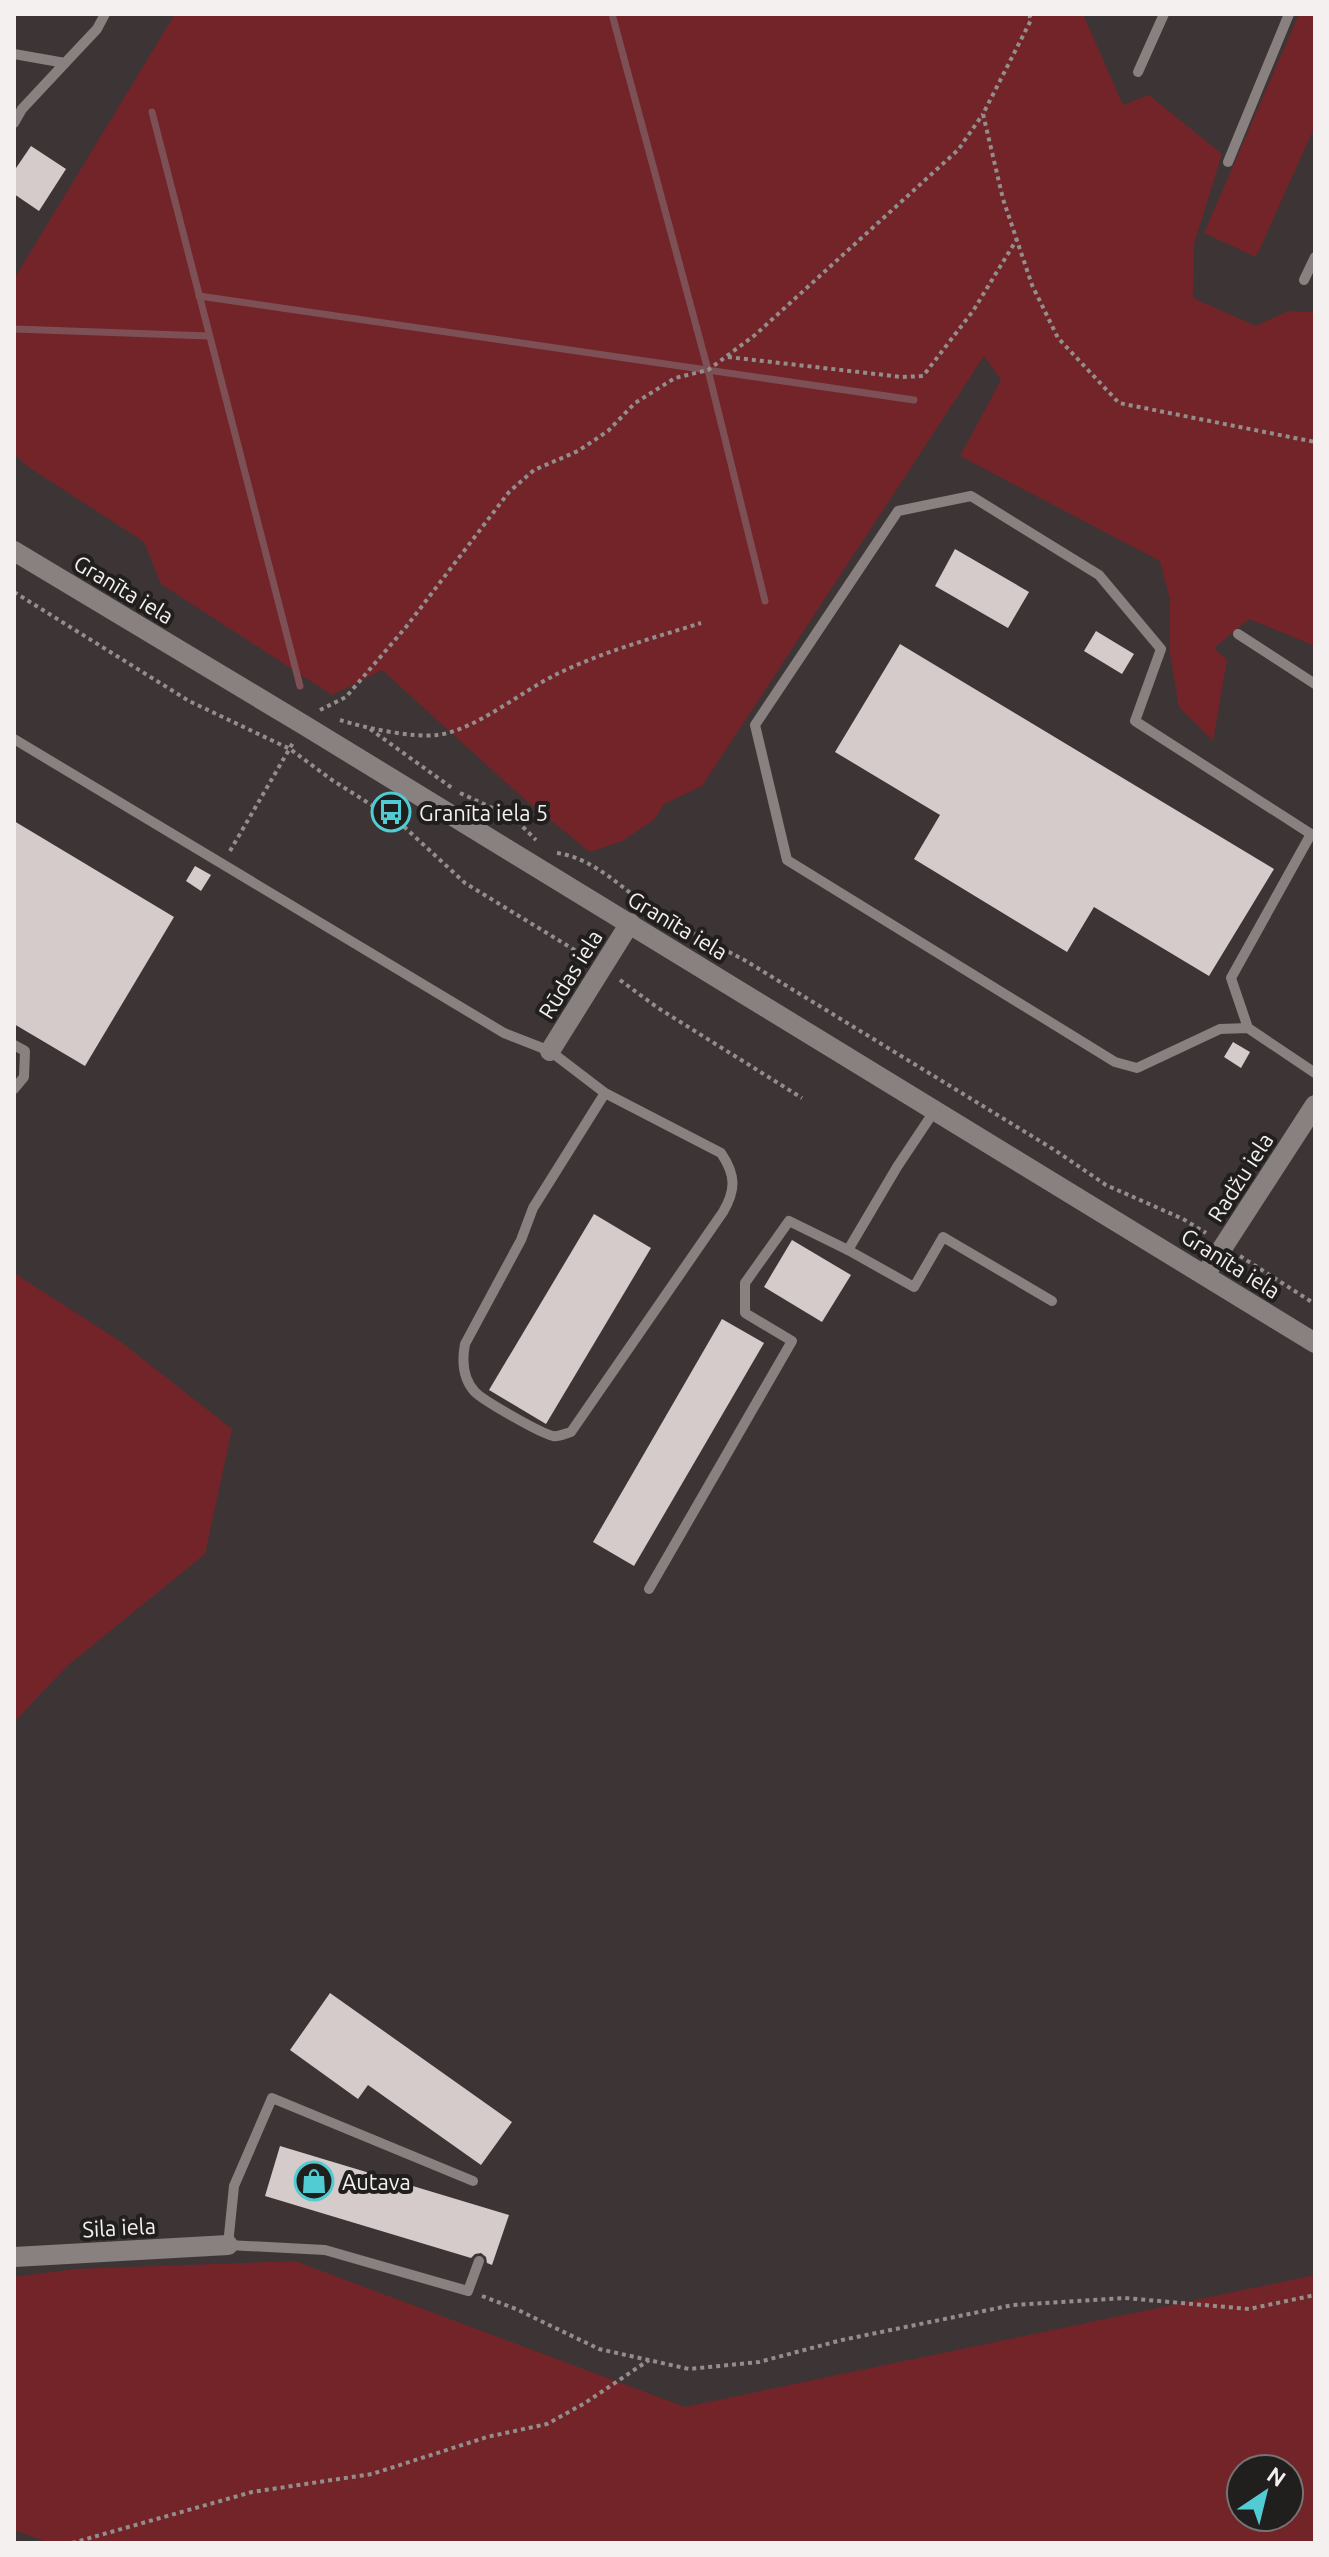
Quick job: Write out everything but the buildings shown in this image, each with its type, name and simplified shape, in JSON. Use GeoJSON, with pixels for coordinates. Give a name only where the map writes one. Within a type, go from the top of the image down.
{"type":"FeatureCollection","features":[{"type":"Feature","properties":{"kind":"main road","name":"Granīta iela"},"geometry":{"type":"LineString","coordinates":[[14,551],[630,923],[1315,1343]]}},
{"type":"Feature","properties":{"kind":"main road","name":"Rūdas iela"},"geometry":{"type":"LineString","coordinates":[[550,1051],[630,923]]}},
{"type":"Feature","properties":{"kind":"main road","name":"Radžu iela"},"geometry":{"type":"LineString","coordinates":[[1205,1275],[1315,1105]]}},
{"type":"Feature","properties":{"kind":"main road","name":"Sila iela"},"geometry":{"type":"LineString","coordinates":[[14,2257],[228,2245]]}},
{"type":"Feature","properties":{"kind":"lane"},"geometry":{"type":"LineString","coordinates":[[14,123],[22,109],[97,29],[105,14]]}},
{"type":"Feature","properties":{"kind":"lane"},"geometry":{"type":"LineString","coordinates":[[1138,72],[1164,14]]}},
{"type":"Feature","properties":{"kind":"lane"},"geometry":{"type":"LineString","coordinates":[[1228,162],[1289,14]]}},
{"type":"Feature","properties":{"kind":"lane"},"geometry":{"type":"LineString","coordinates":[[14,54],[65,63]]}},
{"type":"Feature","properties":{"kind":"lane"},"geometry":{"type":"LineString","coordinates":[[1304,280],[1315,257]]}},
{"type":"Feature","properties":{"kind":"lane"},"geometry":{"type":"LineString","coordinates":[[1248,1028],[1231,978],[1311,834],[1135,721],[1161,649],[1099,575],[971,496],[898,511],[755,725],[787,860],[1115,1062],[1137,1068],[1220,1029],[1248,1028],[1315,1073]]}},
{"type":"Feature","properties":{"kind":"lane"},"geometry":{"type":"LineString","coordinates":[[1238,634],[1315,684]]}},
{"type":"Feature","properties":{"kind":"lane"},"geometry":{"type":"LineString","coordinates":[[14,739],[504,1033],[550,1051],[605,1093],[721,1153],[731,1168],[735,1184],[723,1212],[571,1432],[556,1437],[538,1431],[475,1391],[464,1372],[463,1358],[465,1344],[521,1240],[533,1208],[605,1093]]}},
{"type":"Feature","properties":{"kind":"lane"},"geometry":{"type":"LineString","coordinates":[[14,1045],[25,1051],[24,1077],[14,1089]]}},
{"type":"Feature","properties":{"kind":"lane"},"geometry":{"type":"LineString","coordinates":[[848,1250],[935,1110]]}},
{"type":"Feature","properties":{"kind":"lane"},"geometry":{"type":"LineString","coordinates":[[649,1589],[792,1341],[745,1313],[745,1283],[789,1221],[914,1287],[943,1237],[1052,1301]]}},
{"type":"Feature","properties":{"kind":"lane"},"geometry":{"type":"LineString","coordinates":[[473,2181],[272,2098],[234,2186],[228,2245],[325,2250],[468,2291],[479,2261]]}},
{"type":"Feature","properties":{"kind":"path"},"geometry":{"type":"LineString","coordinates":[[222,863],[304,725],[317,712],[346,697],[406,627],[509,492],[534,470],[578,451],[608,431],[635,403],[675,378],[708,370],[755,335],[958,150],[983,114],[1031,20],[1029,14]]}},
{"type":"Feature","properties":{"kind":"path"},"geometry":{"type":"LineString","coordinates":[[983,114],[1003,199],[1032,285],[1058,338],[1119,403],[1315,442]]}},
{"type":"Feature","properties":{"kind":"path"},"geometry":{"type":"LineString","coordinates":[[725,357],[902,377],[923,376],[973,311],[1017,239]]}},
{"type":"Feature","properties":{"kind":"path"},"geometry":{"type":"LineString","coordinates":[[14,592],[189,701],[290,749],[400,823],[465,883],[602,967],[658,1008],[802,1098]]}},
{"type":"Feature","properties":{"kind":"path"},"geometry":{"type":"LineString","coordinates":[[304,725],[328,716],[370,729],[436,735],[462,729],[558,673],[701,623]]}},
{"type":"Feature","properties":{"kind":"path"},"geometry":{"type":"LineString","coordinates":[[370,729],[457,792],[514,818],[539,843]]}},
{"type":"Feature","properties":{"kind":"path"},"geometry":{"type":"LineString","coordinates":[[554,853],[571,855],[597,869],[664,918],[746,961],[1106,1185],[1183,1219],[1315,1304]]}},
{"type":"Feature","properties":{"kind":"path"},"geometry":{"type":"LineString","coordinates":[[468,2291],[516,2309],[599,2349],[689,2369],[759,2362],[842,2340],[1013,2305],[1125,2298],[1249,2309],[1315,2295]]}},
{"type":"Feature","properties":{"kind":"path"},"geometry":{"type":"LineString","coordinates":[[72,2543],[252,2492],[372,2474],[487,2437],[547,2424],[585,2403],[649,2360]]}},
{"type":"Feature","properties":{"kind":"shaded area"},"geometry":{"type":"Polygon","coordinates":[[[175,14],[1083,14],[1123,105],[1149,95],[1222,154],[1194,244],[1193,298],[1256,326],[1288,311],[1315,312],[1315,646],[1249,619],[1214,648],[1227,660],[1213,741],[1179,707],[1170,653],[1170,600],[1160,561],[960,456],[1001,380],[984,356],[702,786],[664,804],[654,820],[622,841],[590,852],[522,797],[382,670],[332,695],[161,584],[144,542],[27,466],[14,454],[14,279],[175,14]]]}},
{"type":"Feature","properties":{"kind":"shaded area"},"geometry":{"type":"Polygon","coordinates":[[[1299,14],[1315,14],[1315,126],[1256,257],[1204,233],[1299,14]]]}},
{"type":"Feature","properties":{"kind":"shaded area"},"geometry":{"type":"Polygon","coordinates":[[[14,1273],[121,1342],[232,1429],[205,1554],[67,1666],[14,1722],[14,1273]]]}},
{"type":"Feature","properties":{"kind":"shaded area"},"geometry":{"type":"Polygon","coordinates":[[[295,2261],[685,2407],[1315,2275],[1315,2543],[50,2543],[14,2530],[14,2277],[75,2269],[295,2261]]]}},
{"type":"Feature","properties":{"kind":"waterway"},"geometry":{"type":"LineString","coordinates":[[612,14],[708,370],[765,601]]}},
{"type":"Feature","properties":{"kind":"waterway"},"geometry":{"type":"LineString","coordinates":[[152,112],[300,686]]}},
{"type":"Feature","properties":{"kind":"waterway"},"geometry":{"type":"LineString","coordinates":[[199,296],[914,400]]}},
{"type":"Feature","properties":{"kind":"waterway"},"geometry":{"type":"LineString","coordinates":[[14,329],[209,336]]}},
{"type":"Feature","properties":{"kind":"place","name":"Granīta iela 5"},"geometry":{"type":"Point","coordinates":[391,812]}},
{"type":"Feature","properties":{"kind":"place","name":"Autava"},"geometry":{"type":"Point","coordinates":[314,2181]}}]}
